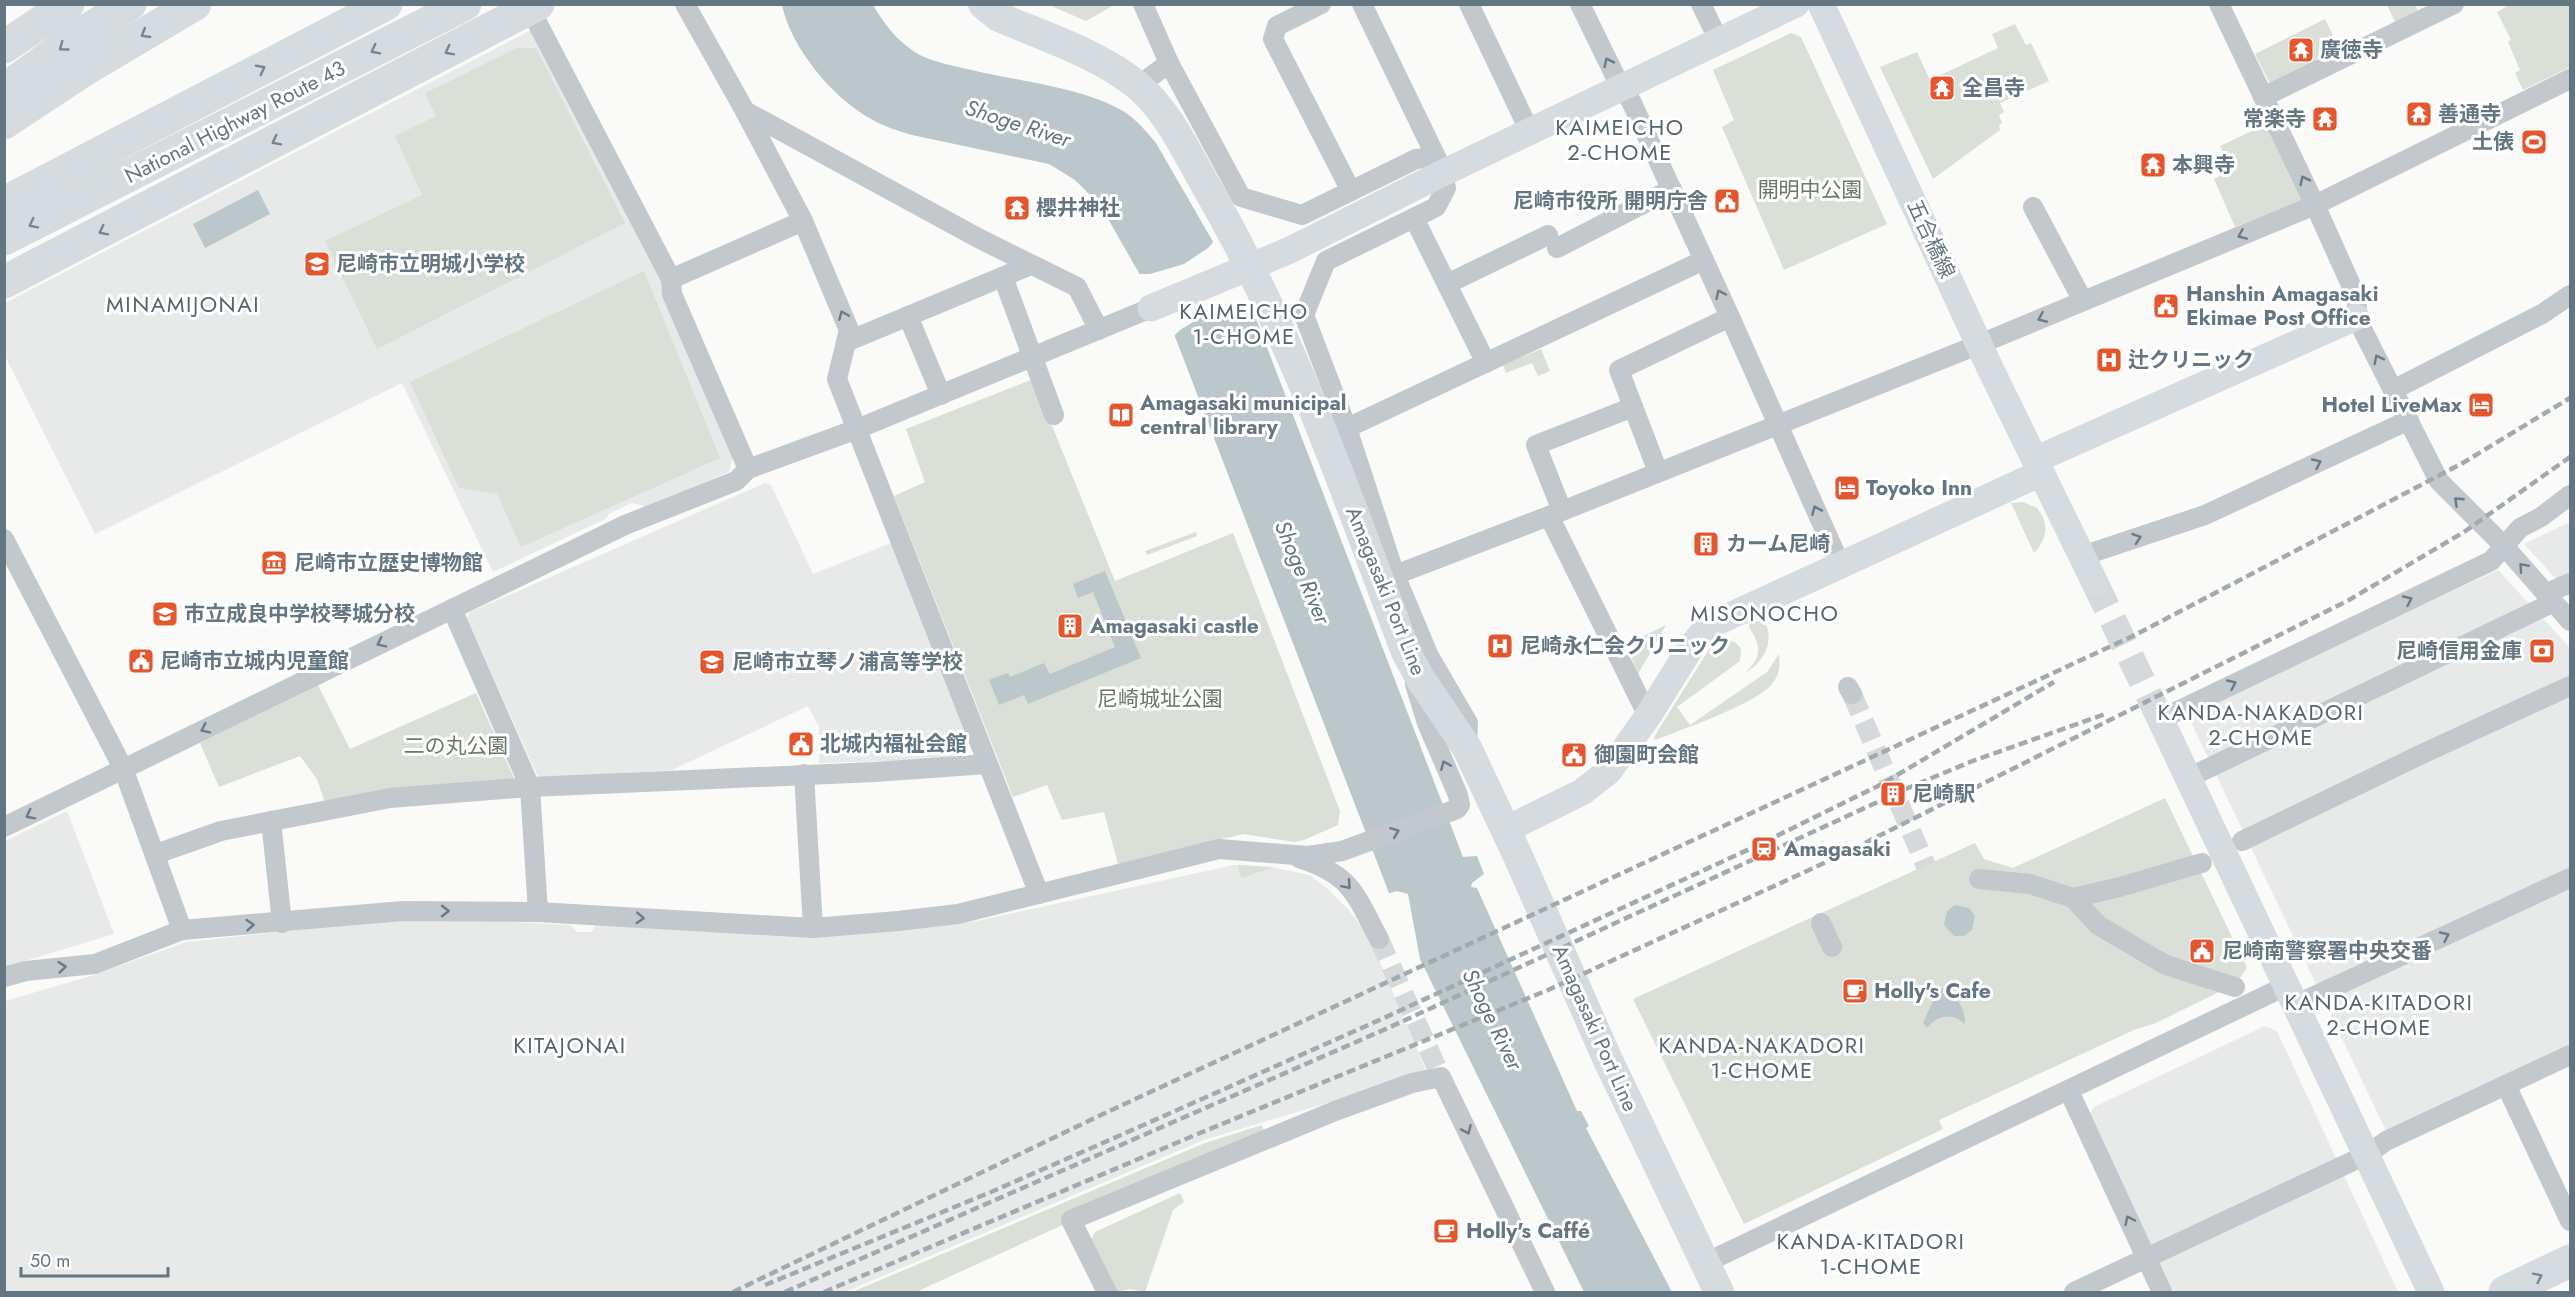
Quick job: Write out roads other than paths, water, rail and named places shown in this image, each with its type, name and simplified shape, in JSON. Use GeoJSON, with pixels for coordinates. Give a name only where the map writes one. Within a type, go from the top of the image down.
{"type":"FeatureCollection","features":[{"type":"Feature","properties":{"kind":"highway"},"geometry":{"type":"LineString","coordinates":[[4,47],[68,4]]}},
{"type":"Feature","properties":{"kind":"highway"},"geometry":{"type":"LineString","coordinates":[[4,90],[78,36],[130,4]]}},
{"type":"Feature","properties":{"kind":"highway"},"geometry":{"type":"LineString","coordinates":[[4,123],[84,70],[195,4]]}},
{"type":"Feature","properties":{"kind":"highway"},"geometry":{"type":"LineString","coordinates":[[4,182],[338,4]]}},
{"type":"Feature","properties":{"kind":"highway","name":"National Highway Route 43"},"geometry":{"type":"LineString","coordinates":[[4,203],[386,4]]}},
{"type":"Feature","properties":{"kind":"highway"},"geometry":{"type":"LineString","coordinates":[[465,4],[480,35]]}},
{"type":"Feature","properties":{"kind":"highway","name":"National Highway Route 43"},"geometry":{"type":"LineString","coordinates":[[4,239],[465,4]]}},
{"type":"Feature","properties":{"kind":"highway"},"geometry":{"type":"LineString","coordinates":[[4,282],[534,7]]}},
{"type":"Feature","properties":{"kind":"highway"},"geometry":{"type":"LineString","coordinates":[[2505,1293],[2571,1261]]}},
{"type":"Feature","properties":{"kind":"main road","name":"Amagasaki Port Line"},"geometry":{"type":"LineString","coordinates":[[983,4],[999,16],[1111,67],[1138,86],[1167,118],[1302,379],[1406,652],[1420,678],[1467,748],[1606,1058],[1719,1293]]}},
{"type":"Feature","properties":{"kind":"street"},"geometry":{"type":"LineString","coordinates":[[685,4],[803,221],[849,330],[837,379],[1039,894]]}},
{"type":"Feature","properties":{"kind":"street"},"geometry":{"type":"LineString","coordinates":[[1143,4],[1169,63],[1241,197],[1302,215],[1416,159],[1426,158],[1442,170]]}},
{"type":"Feature","properties":{"kind":"street"},"geometry":{"type":"LineString","coordinates":[[1321,4],[1276,26],[1273,39],[1351,191]]}},
{"type":"Feature","properties":{"kind":"street"},"geometry":{"type":"LineString","coordinates":[[1362,4],[1442,170],[1446,188],[1436,207],[1326,261],[1304,315],[1347,428],[1395,575],[1429,656],[1468,723],[1467,748]]}},
{"type":"Feature","properties":{"kind":"street"},"geometry":{"type":"LineString","coordinates":[[1469,4],[1530,132]]}},
{"type":"Feature","properties":{"kind":"street"},"geometry":{"type":"LineString","coordinates":[[1580,4],[1621,88],[1631,101],[1672,189],[1840,564]]}},
{"type":"Feature","properties":{"kind":"street"},"geometry":{"type":"LineString","coordinates":[[1701,4],[1719,40]]}},
{"type":"Feature","properties":{"kind":"street"},"geometry":{"type":"LineString","coordinates":[[4,827],[625,525],[736,481],[748,469],[857,429],[1245,270],[1442,170],[1530,132],[1796,4]]}},
{"type":"Feature","properties":{"kind":"street","name":"五合橋線"},"geometry":{"type":"LineString","coordinates":[[1821,4],[2038,467],[2095,583]]}},
{"type":"Feature","properties":{"kind":"street"},"geometry":{"type":"LineString","coordinates":[[2219,4],[2355,294],[2356,317],[2439,481],[2504,546],[2571,621]]}},
{"type":"Feature","properties":{"kind":"street"},"geometry":{"type":"LineString","coordinates":[[2263,97],[2454,4]]}},
{"type":"Feature","properties":{"kind":"street"},"geometry":{"type":"LineString","coordinates":[[534,7],[671,279],[672,294],[748,469]]}},
{"type":"Feature","properties":{"kind":"street"},"geometry":{"type":"LineString","coordinates":[[1138,86],[1169,63]]}},
{"type":"Feature","properties":{"kind":"street"},"geometry":{"type":"LineString","coordinates":[[1395,575],[1980,344],[2315,205],[2571,79]]}},
{"type":"Feature","properties":{"kind":"street"},"geometry":{"type":"LineString","coordinates":[[745,111],[1031,265],[1077,287],[1099,330]]}},
{"type":"Feature","properties":{"kind":"street"},"geometry":{"type":"LineString","coordinates":[[1447,284],[1552,242],[1672,189]]}},
{"type":"Feature","properties":{"kind":"street"},"geometry":{"type":"LineString","coordinates":[[2033,207],[2083,301]]}},
{"type":"Feature","properties":{"kind":"street"},"geometry":{"type":"LineString","coordinates":[[1414,218],[1486,363]]}},
{"type":"Feature","properties":{"kind":"street"},"geometry":{"type":"LineString","coordinates":[[671,279],[803,221]]}},
{"type":"Feature","properties":{"kind":"street"},"geometry":{"type":"LineString","coordinates":[[1347,428],[1704,260]]}},
{"type":"Feature","properties":{"kind":"street"},"geometry":{"type":"LineString","coordinates":[[846,342],[1031,265]]}},
{"type":"Feature","properties":{"kind":"street"},"geometry":{"type":"LineString","coordinates":[[1003,277],[1054,415]]}},
{"type":"Feature","properties":{"kind":"street"},"geometry":{"type":"LineString","coordinates":[[2393,390],[2542,314],[2571,295]]}},
{"type":"Feature","properties":{"kind":"street"},"geometry":{"type":"LineString","coordinates":[[908,316],[941,395]]}},
{"type":"Feature","properties":{"kind":"street"},"geometry":{"type":"LineString","coordinates":[[1658,471],[1619,370],[1730,317]]}},
{"type":"Feature","properties":{"kind":"street"},"geometry":{"type":"LineString","coordinates":[[1505,830],[1598,782],[1618,760],[1691,647],[1708,626],[2356,317]]}},
{"type":"Feature","properties":{"kind":"street"},"geometry":{"type":"LineString","coordinates":[[1633,407],[1536,445],[1556,513],[1648,716]]}},
{"type":"Feature","properties":{"kind":"street"},"geometry":{"type":"LineString","coordinates":[[2082,556],[2205,515],[2409,420]]}},
{"type":"Feature","properties":{"kind":"street"},"geometry":{"type":"LineString","coordinates":[[2432,1293],[2190,777],[2158,714],[2492,561],[2520,528],[2541,517],[2571,495]]}},
{"type":"Feature","properties":{"kind":"street"},"geometry":{"type":"LineString","coordinates":[[2541,517],[2571,509]]}},
{"type":"Feature","properties":{"kind":"street"},"geometry":{"type":"LineString","coordinates":[[4,539],[123,768],[182,930]]}},
{"type":"Feature","properties":{"kind":"street"},"geometry":{"type":"LineString","coordinates":[[2190,777],[2551,599],[2554,590],[2571,583]]}},
{"type":"Feature","properties":{"kind":"street"},"geometry":{"type":"LineString","coordinates":[[452,609],[530,787],[538,912]]}},
{"type":"Feature","properties":{"kind":"street"},"geometry":{"type":"LineString","coordinates":[[4,977],[26,971],[95,964],[182,930],[403,911],[538,912],[813,928],[958,914],[1219,849],[1308,855],[1342,851],[1458,808],[1460,801],[1427,723],[1406,652]]}},
{"type":"Feature","properties":{"kind":"street"},"geometry":{"type":"LineString","coordinates":[[2242,841],[2422,754],[2571,686]]}},
{"type":"Feature","properties":{"kind":"street"},"geometry":{"type":"LineString","coordinates":[[156,854],[221,831],[390,798],[530,787],[875,772],[987,764]]}},
{"type":"Feature","properties":{"kind":"street"},"geometry":{"type":"LineString","coordinates":[[804,774],[813,928]]}},
{"type":"Feature","properties":{"kind":"street"},"geometry":{"type":"LineString","coordinates":[[272,821],[282,923]]}},
{"type":"Feature","properties":{"kind":"street"},"geometry":{"type":"LineString","coordinates":[[1276,852],[1301,858],[1329,869],[1346,881],[1379,939]]}},
{"type":"Feature","properties":{"kind":"street"},"geometry":{"type":"LineString","coordinates":[[2073,898],[2202,863]]}},
{"type":"Feature","properties":{"kind":"street"},"geometry":{"type":"LineString","coordinates":[[1705,1263],[2069,1091],[2571,878]]}},
{"type":"Feature","properties":{"kind":"street"},"geometry":{"type":"LineString","coordinates":[[1979,879],[2030,884],[2073,898],[2098,925],[2147,954],[2166,964],[2235,987]]}},
{"type":"Feature","properties":{"kind":"street"},"geometry":{"type":"LineString","coordinates":[[2074,1293],[2368,1154],[2386,1141],[2571,1055]]}},
{"type":"Feature","properties":{"kind":"street"},"geometry":{"type":"LineString","coordinates":[[1107,1293],[1071,1220],[1335,1111],[1412,1083],[1441,1077],[1545,1293]]}},
{"type":"Feature","properties":{"kind":"street"},"geometry":{"type":"LineString","coordinates":[[2506,1085],[2571,1221]]}},
{"type":"Feature","properties":{"kind":"street"},"geometry":{"type":"LineString","coordinates":[[2069,1091],[2163,1293]]}},
{"type":"Feature","properties":{"kind":"water","name":"Shoge River"},"geometry":{"type":"Polygon","coordinates":[[[782,5],[873,5],[893,33],[919,55],[945,64],[1043,84],[1106,102],[1132,118],[1156,143],[1253,311],[1463,857],[1477,856],[1484,874],[1472,883],[1471,887],[1477,888],[1577,1111],[1581,1111],[1589,1126],[1586,1128],[1672,1292],[1584,1292],[1420,959],[1408,894],[1397,891],[1389,893],[1174,334],[1100,205],[1075,180],[1049,164],[912,135],[882,125],[858,111],[829,86],[804,55],[794,38],[782,5]]]}},
{"type":"Feature","properties":{"kind":"water"},"geometry":{"type":"Polygon","coordinates":[[[258,190],[270,214],[205,248],[193,224],[258,190]]]}},
{"type":"Feature","properties":{"kind":"water"},"geometry":{"type":"Polygon","coordinates":[[[1105,571],[1141,658],[1028,704],[1024,695],[999,705],[989,680],[1008,673],[1010,677],[1044,663],[1050,674],[1115,647],[1093,592],[1078,598],[1073,584],[1105,571]]]}},
{"type":"Feature","properties":{"kind":"water"},"geometry":{"type":"Polygon","coordinates":[[[1955,905],[1969,908],[1975,916],[1972,930],[1964,936],[1954,936],[1944,925],[1947,911],[1955,905]]]}},
{"type":"Feature","properties":{"kind":"water"},"geometry":{"type":"Polygon","coordinates":[[[1942,988],[1959,1003],[1964,1012],[1965,1024],[1955,1018],[1945,1017],[1935,1020],[1927,1028],[1923,1023],[1942,988]]]}},
{"type":"Feature","properties":{"kind":"tunnel"},"geometry":{"type":"LineString","coordinates":[[2095,583],[2156,710]]}},
{"type":"Feature","properties":{"kind":"tunnel"},"geometry":{"type":"LineString","coordinates":[[1852,694],[1926,866]]}},
{"type":"Feature","properties":{"kind":"tunnel"},"geometry":{"type":"LineString","coordinates":[[1379,939],[1441,1077]]}},
{"type":"Feature","properties":{"kind":"railway"},"geometry":{"type":"LineString","coordinates":[[733,1292],[1103,1114],[2135,635],[2461,464],[2570,398]]}},
{"type":"Feature","properties":{"kind":"railway"},"geometry":{"type":"LineString","coordinates":[[824,1292],[1200,1133],[1548,990],[1833,859],[2349,600],[2464,532],[2570,457]]}},
{"type":"Feature","properties":{"kind":"railway"},"geometry":{"type":"LineString","coordinates":[[765,1285],[991,1192],[1121,1135],[1384,1018],[1754,847],[1882,784],[2054,682]]}},
{"type":"Feature","properties":{"kind":"railway"},"geometry":{"type":"LineString","coordinates":[[785,1292],[1388,1028],[1908,788],[1970,762],[2105,714]]}},
{"type":"Feature","properties":{"kind":"place","name":"廣徳寺"},"geometry":{"type":"Point","coordinates":[2301,50]}},
{"type":"Feature","properties":{"kind":"place","name":"全昌寺"},"geometry":{"type":"Point","coordinates":[1942,88]}},
{"type":"Feature","properties":{"kind":"place","name":"善通寺"},"geometry":{"type":"Point","coordinates":[2419,114]}},
{"type":"Feature","properties":{"kind":"place","name":"常楽寺"},"geometry":{"type":"Point","coordinates":[2325,119]}},
{"type":"Feature","properties":{"kind":"place","name":"土俵"},"geometry":{"type":"Point","coordinates":[2534,142]}},
{"type":"Feature","properties":{"kind":"place","name":"本興寺"},"geometry":{"type":"Point","coordinates":[2153,165]}},
{"type":"Feature","properties":{"kind":"place","name":"尼崎市役所 開明庁舎"},"geometry":{"type":"Point","coordinates":[1727,201]}},
{"type":"Feature","properties":{"kind":"place","name":"櫻井神社"},"geometry":{"type":"Point","coordinates":[1017,208]}},
{"type":"Feature","properties":{"kind":"place","name":"尼崎市立明城小学校"},"geometry":{"type":"Point","coordinates":[317,264]}},
{"type":"Feature","properties":{"kind":"place","name":"Hanshin Amagasaki Ekimae Post Office"},"geometry":{"type":"Point","coordinates":[2166,306]}},
{"type":"Feature","properties":{"kind":"place","name":"辻クリニック"},"geometry":{"type":"Point","coordinates":[2109,360]}},
{"type":"Feature","properties":{"kind":"place","name":"Hotel LiveMax"},"geometry":{"type":"Point","coordinates":[2481,405]}},
{"type":"Feature","properties":{"kind":"place","name":"Amagasaki municipal central library"},"geometry":{"type":"Point","coordinates":[1121,415]}},
{"type":"Feature","properties":{"kind":"place","name":"Toyoko Inn"},"geometry":{"type":"Point","coordinates":[1847,488]}},
{"type":"Feature","properties":{"kind":"place","name":"カーム尼崎"},"geometry":{"type":"Point","coordinates":[1706,544]}},
{"type":"Feature","properties":{"kind":"place","name":"尼崎市立歴史博物館"},"geometry":{"type":"Point","coordinates":[274,563]}},
{"type":"Feature","properties":{"kind":"place","name":"市立成良中学校琴城分校"},"geometry":{"type":"Point","coordinates":[165,614]}},
{"type":"Feature","properties":{"kind":"place","name":"Amagasaki castle"},"geometry":{"type":"Point","coordinates":[1070,626]}},
{"type":"Feature","properties":{"kind":"place","name":"尼崎永仁会クリニック"},"geometry":{"type":"Point","coordinates":[1500,646]}},
{"type":"Feature","properties":{"kind":"place","name":"尼崎信用金庫"},"geometry":{"type":"Point","coordinates":[2542,651]}},
{"type":"Feature","properties":{"kind":"place","name":"尼崎市立城内児童館"},"geometry":{"type":"Point","coordinates":[141,661]}},
{"type":"Feature","properties":{"kind":"place","name":"尼崎市立琴ノ浦高等学校"},"geometry":{"type":"Point","coordinates":[712,662]}},
{"type":"Feature","properties":{"kind":"place","name":"北城内福祉会館"},"geometry":{"type":"Point","coordinates":[801,744]}},
{"type":"Feature","properties":{"kind":"place","name":"御園町会館"},"geometry":{"type":"Point","coordinates":[1574,755]}},
{"type":"Feature","properties":{"kind":"place","name":"尼崎駅"},"geometry":{"type":"Point","coordinates":[1893,794]}},
{"type":"Feature","properties":{"kind":"place","name":"Amagasaki"},"geometry":{"type":"Point","coordinates":[1764,849]}},
{"type":"Feature","properties":{"kind":"place","name":"尼崎南警察署中央交番"},"geometry":{"type":"Point","coordinates":[2202,951]}},
{"type":"Feature","properties":{"kind":"place","name":"Holly's Cafe"},"geometry":{"type":"Point","coordinates":[1855,991]}},
{"type":"Feature","properties":{"kind":"place","name":"Holly's Caffé"},"geometry":{"type":"Point","coordinates":[1446,1231]}},
{"type":"Feature","properties":{"kind":"district","name":"KAIMEICHO 2-CHOME"},"geometry":{"type":"Point","coordinates":[1620,140]}},
{"type":"Feature","properties":{"kind":"district","name":"MINAMIJONAI"},"geometry":{"type":"Point","coordinates":[183,304]}},
{"type":"Feature","properties":{"kind":"district","name":"KAIMEICHO 1-CHOME"},"geometry":{"type":"Point","coordinates":[1244,324]}},
{"type":"Feature","properties":{"kind":"district","name":"MISONOCHO"},"geometry":{"type":"Point","coordinates":[1765,613]}},
{"type":"Feature","properties":{"kind":"district","name":"KANDA-NAKADORI 2-CHOME"},"geometry":{"type":"Point","coordinates":[2261,724]}},
{"type":"Feature","properties":{"kind":"district","name":"KANDA-KITADORI 2-CHOME"},"geometry":{"type":"Point","coordinates":[2379,1014]}},
{"type":"Feature","properties":{"kind":"district","name":"KITAJONAI"},"geometry":{"type":"Point","coordinates":[570,1045]}},
{"type":"Feature","properties":{"kind":"district","name":"KANDA-NAKADORI 1-CHOME"},"geometry":{"type":"Point","coordinates":[1762,1058]}},
{"type":"Feature","properties":{"kind":"district","name":"KANDA-KITADORI 1-CHOME"},"geometry":{"type":"Point","coordinates":[1871,1254]}},
{"type":"Feature","properties":{"kind":"park label","name":"開明中公園"},"geometry":{"type":"Point","coordinates":[1810,190]}},
{"type":"Feature","properties":{"kind":"park label","name":"尼崎城址公園"},"geometry":{"type":"Point","coordinates":[1160,699]}},
{"type":"Feature","properties":{"kind":"park label","name":"二の丸公園"},"geometry":{"type":"Point","coordinates":[456,746]}}]}
